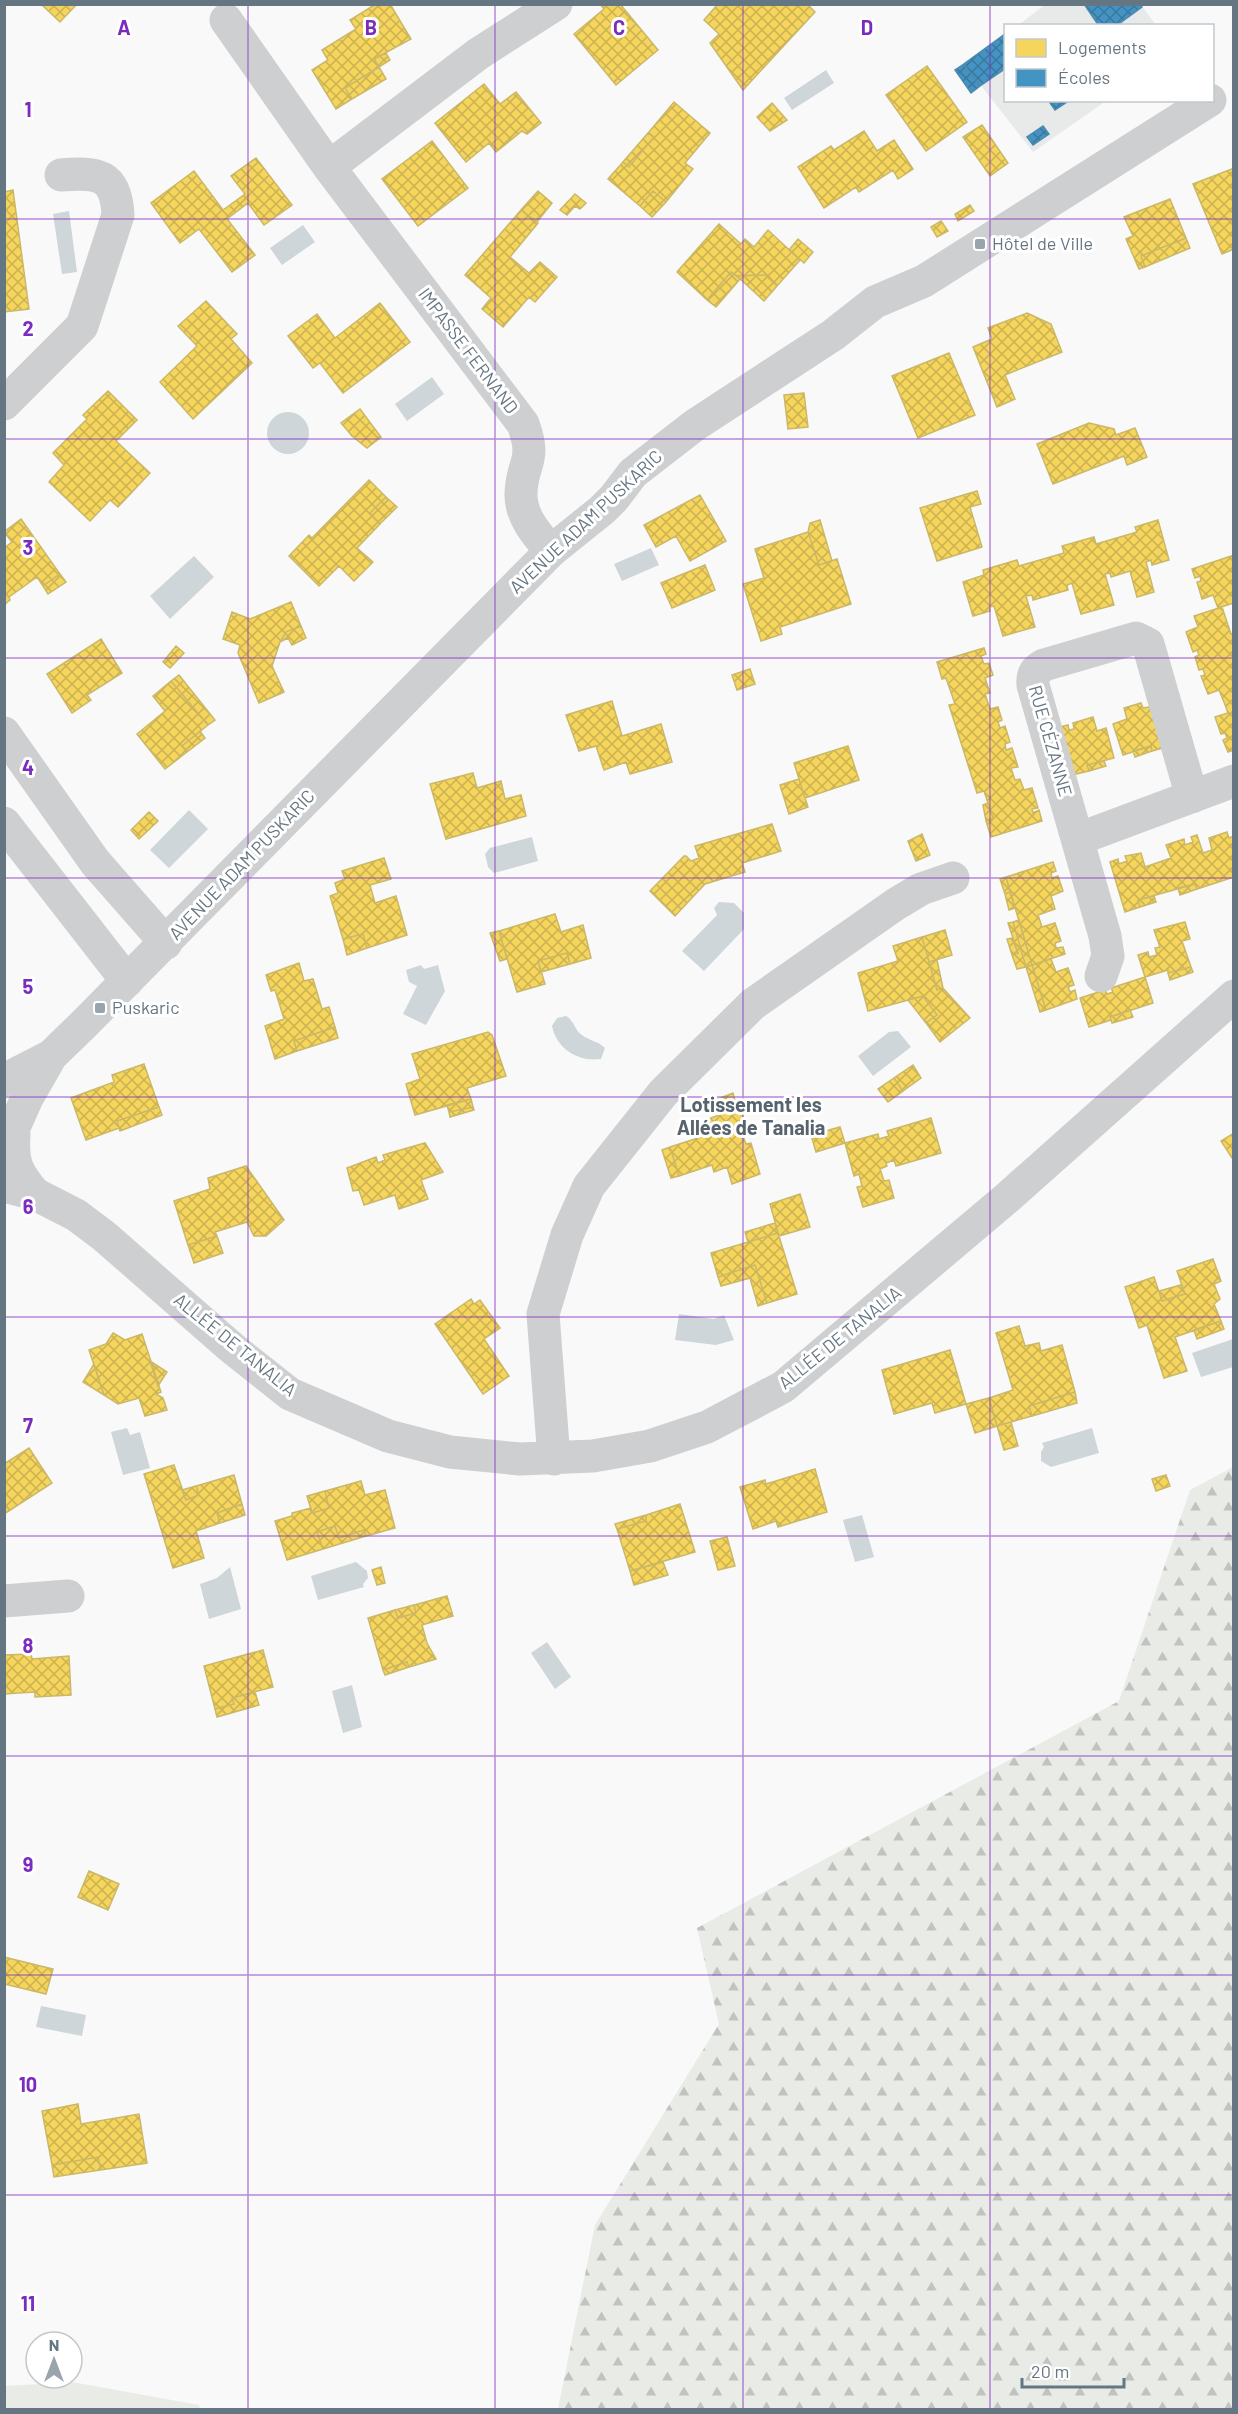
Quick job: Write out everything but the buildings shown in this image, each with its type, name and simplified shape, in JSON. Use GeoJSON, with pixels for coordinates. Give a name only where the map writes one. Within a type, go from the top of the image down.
{"type":"FeatureCollection","features":[{"type":"Feature","properties":{"kind":"street"},"geometry":{"type":"LineString","coordinates":[[329,167],[478,54],[556,4]]}},
{"type":"Feature","properties":{"kind":"street","name":"IMPASSE FERNAND"},"geometry":{"type":"LineString","coordinates":[[226,20],[329,167],[524,424],[531,449],[521,494],[523,508],[529,523],[551,551]]}},
{"type":"Feature","properties":{"kind":"street","name":"AVENUE ADAM PUSKARIC"},"geometry":{"type":"LineString","coordinates":[[1214,98],[1233,86]]}},
{"type":"Feature","properties":{"kind":"street","name":"AVENUE ADAM PUSKARIC"},"geometry":{"type":"LineString","coordinates":[[10,1127],[51,1056],[166,943],[551,551],[614,498],[633,473],[695,425],[833,335],[875,302],[924,281],[1208,102]]}},
{"type":"Feature","properties":{"kind":"street"},"geometry":{"type":"LineString","coordinates":[[4,404],[82,326],[118,215],[117,198],[110,183],[98,175],[83,173],[61,175]]}},
{"type":"Feature","properties":{"kind":"street","name":"RUE CÉZANNE"},"geometry":{"type":"LineString","coordinates":[[1101,976],[1108,956],[1105,936],[1033,685],[1032,678],[1036,670],[1044,665],[1136,638],[1148,644],[1192,797]]}},
{"type":"Feature","properties":{"kind":"street"},"geometry":{"type":"LineString","coordinates":[[4,733],[95,862],[166,943]]}},
{"type":"Feature","properties":{"kind":"street"},"geometry":{"type":"LineString","coordinates":[[1078,839],[1233,781]]}},
{"type":"Feature","properties":{"kind":"street"},"geometry":{"type":"LineString","coordinates":[[4,823],[127,981]]}},
{"type":"Feature","properties":{"kind":"street"},"geometry":{"type":"LineString","coordinates":[[554,1459],[543,1314],[567,1235],[589,1186],[663,1093],[753,1004],[896,904],[921,889],[953,878]]}},
{"type":"Feature","properties":{"kind":"street","name":"ALLÉE DE TANALIA"},"geometry":{"type":"LineString","coordinates":[[10,1127],[13,1156],[22,1180],[20,1190],[76,1215],[104,1236],[232,1348],[290,1394],[388,1436],[440,1449],[485,1457],[554,1459],[593,1456],[666,1441],[707,1427],[783,1387],[1007,1198],[1233,996]]}},
{"type":"Feature","properties":{"kind":"street","name":"AVENUE ADAM PUSKARIC"},"geometry":{"type":"LineString","coordinates":[[4,1080],[51,1056]]}},
{"type":"Feature","properties":{"kind":"street"},"geometry":{"type":"LineString","coordinates":[[4,1601],[68,1596]]}},
{"type":"Feature","properties":{"kind":"shaded area"},"geometry":{"type":"Polygon","coordinates":[[[1046,4],[1141,5],[1155,24],[1020,24],[1046,4]]]}},
{"type":"Feature","properties":{"kind":"shaded area"},"geometry":{"type":"Polygon","coordinates":[[[1004,35],[1004,102],[1105,102],[1033,152],[964,64],[1004,35]]]}},
{"type":"Feature","properties":{"kind":"shaded area"},"geometry":{"type":"Polygon","coordinates":[[[826,70],[834,83],[792,110],[784,98],[826,70]]]}},
{"type":"Feature","properties":{"kind":"shaded area"},"geometry":{"type":"Polygon","coordinates":[[[69,211],[77,272],[62,274],[53,214],[69,211]]]}},
{"type":"Feature","properties":{"kind":"shaded area"},"geometry":{"type":"Polygon","coordinates":[[[303,225],[315,242],[282,265],[270,248],[303,225]]]}},
{"type":"Feature","properties":{"kind":"shaded area"},"geometry":{"type":"Polygon","coordinates":[[[432,377],[444,394],[407,421],[395,404],[432,377]]]}},
{"type":"Feature","properties":{"kind":"shaded area"},"geometry":{"type":"Polygon","coordinates":[[[288,412],[296,413],[303,418],[308,425],[308,441],[303,448],[296,453],[288,454],[280,453],[273,448],[268,441],[267,433],[268,425],[273,418],[280,413],[288,412]]]}},
{"type":"Feature","properties":{"kind":"shaded area"},"geometry":{"type":"Polygon","coordinates":[[[651,548],[659,565],[622,581],[614,564],[651,548]]]}},
{"type":"Feature","properties":{"kind":"shaded area"},"geometry":{"type":"Polygon","coordinates":[[[194,556],[214,577],[170,619],[150,596],[194,556]]]}},
{"type":"Feature","properties":{"kind":"shaded area"},"geometry":{"type":"Polygon","coordinates":[[[189,810],[208,829],[169,868],[150,850],[189,810]]]}},
{"type":"Feature","properties":{"kind":"shaded area"},"geometry":{"type":"Polygon","coordinates":[[[532,837],[538,861],[494,873],[488,867],[485,854],[490,848],[532,837]]]}},
{"type":"Feature","properties":{"kind":"shaded area"},"geometry":{"type":"Polygon","coordinates":[[[719,902],[734,903],[744,913],[744,929],[704,971],[682,951],[717,915],[714,908],[719,902]]]}},
{"type":"Feature","properties":{"kind":"shaded area"},"geometry":{"type":"Polygon","coordinates":[[[421,965],[424,969],[438,965],[445,991],[426,1025],[403,1014],[417,986],[409,982],[406,970],[421,965]]]}},
{"type":"Feature","properties":{"kind":"shaded area"},"geometry":{"type":"Polygon","coordinates":[[[566,1016],[579,1033],[605,1048],[601,1059],[577,1056],[570,1053],[559,1042],[552,1026],[557,1018],[566,1016]]]}},
{"type":"Feature","properties":{"kind":"shaded area"},"geometry":{"type":"Polygon","coordinates":[[[898,1031],[911,1047],[873,1076],[858,1056],[889,1032],[898,1031]]]}},
{"type":"Feature","properties":{"kind":"shaded area"},"geometry":{"type":"Polygon","coordinates":[[[679,1314],[714,1319],[724,1315],[734,1340],[716,1345],[675,1340],[679,1314]]]}},
{"type":"Feature","properties":{"kind":"shaded area"},"geometry":{"type":"Polygon","coordinates":[[[1233,1339],[1233,1367],[1201,1377],[1192,1353],[1233,1339]]]}},
{"type":"Feature","properties":{"kind":"shaded area"},"geometry":{"type":"Polygon","coordinates":[[[127,1428],[130,1435],[140,1432],[150,1468],[123,1475],[111,1432],[127,1428]]]}},
{"type":"Feature","properties":{"kind":"shaded area"},"geometry":{"type":"Polygon","coordinates":[[[1092,1428],[1099,1453],[1051,1467],[1041,1461],[1041,1452],[1044,1447],[1042,1443],[1092,1428]]]}},
{"type":"Feature","properties":{"kind":"shaded area"},"geometry":{"type":"Polygon","coordinates":[[[862,1515],[874,1557],[855,1562],[843,1520],[862,1515]]]}},
{"type":"Feature","properties":{"kind":"shaded area"},"geometry":{"type":"Polygon","coordinates":[[[356,1562],[367,1571],[368,1578],[363,1584],[364,1587],[318,1600],[311,1576],[356,1562]]]}},
{"type":"Feature","properties":{"kind":"shaded area"},"geometry":{"type":"Polygon","coordinates":[[[230,1567],[241,1609],[209,1619],[200,1584],[217,1578],[230,1567]]]}},
{"type":"Feature","properties":{"kind":"shaded area"},"geometry":{"type":"Polygon","coordinates":[[[547,1642],[571,1677],[555,1689],[531,1653],[547,1642]]]}},
{"type":"Feature","properties":{"kind":"shaded area"},"geometry":{"type":"Polygon","coordinates":[[[352,1685],[362,1727],[343,1733],[332,1691],[352,1685]]]}},
{"type":"Feature","properties":{"kind":"shaded area"},"geometry":{"type":"Polygon","coordinates":[[[41,2006],[86,2015],[82,2036],[36,2027],[41,2006]]]}},
{"type":"Feature","properties":{"kind":"green space"},"geometry":{"type":"Polygon","coordinates":[[[1233,1467],[1233,2409],[558,2409],[595,2225],[719,2024],[697,1928],[1119,1701],[1190,1490],[1233,1467]]]}},
{"type":"Feature","properties":{"kind":"green space"},"geometry":{"type":"Polygon","coordinates":[[[84,2384],[199,2405],[200,2409],[5,2409],[5,2386],[24,2385],[24,2390],[84,2390],[84,2384]]]}},
{"type":"Feature","properties":{"kind":"place","name":"Hôtel de Ville"},"geometry":{"type":"Point","coordinates":[980,244]}},
{"type":"Feature","properties":{"kind":"place","name":"Puskaric"},"geometry":{"type":"Point","coordinates":[100,1008]}},
{"type":"Feature","properties":{"kind":"district","name":"Lotissement les Allées de Tanalia"},"geometry":{"type":"Point","coordinates":[751,1116]}}]}
